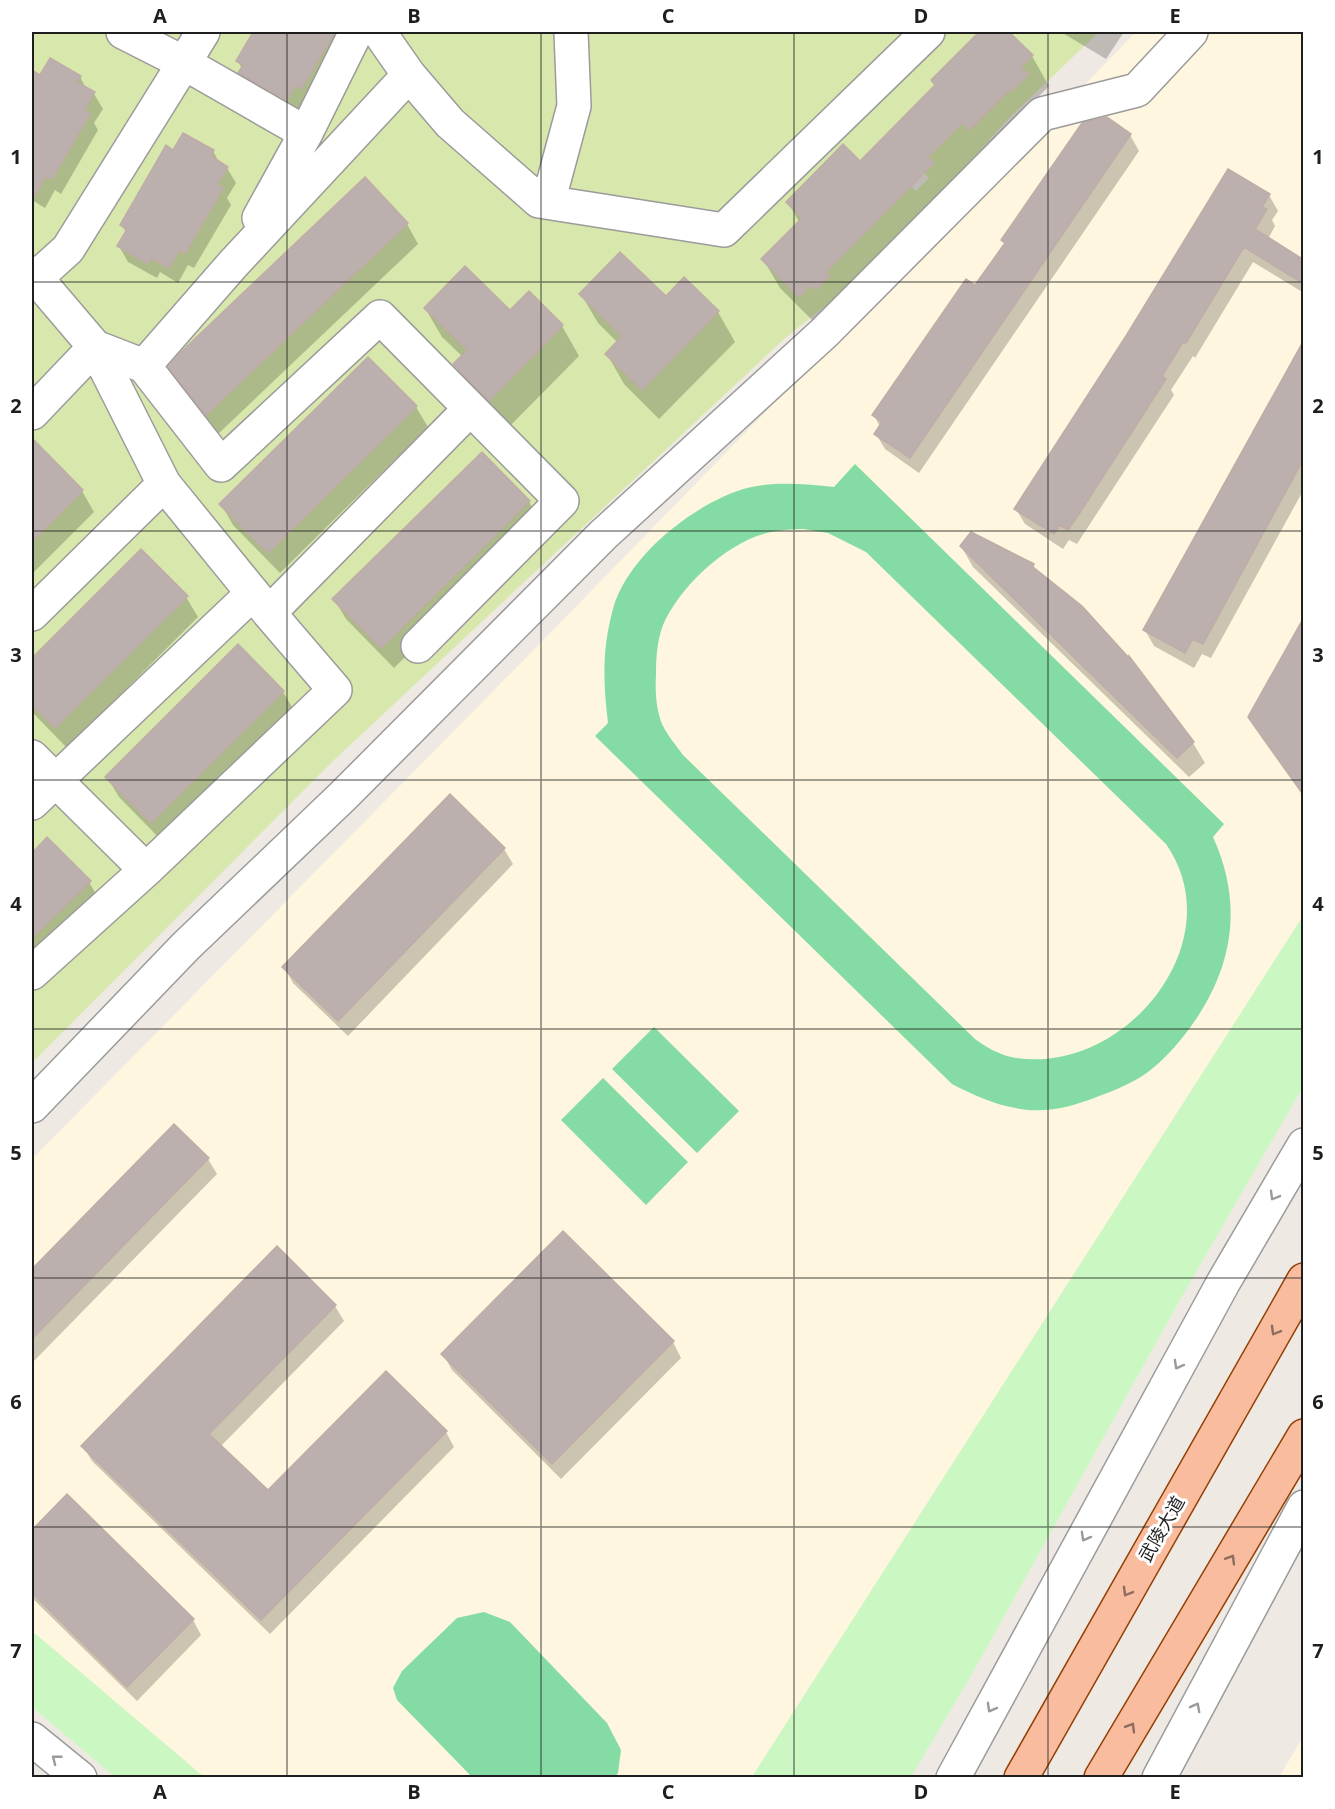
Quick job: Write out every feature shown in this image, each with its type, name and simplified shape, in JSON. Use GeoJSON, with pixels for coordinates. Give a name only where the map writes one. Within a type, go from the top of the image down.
{"type":"FeatureCollection","features":[{"type":"Feature","properties":{"kind":"main road","name":"武陵大道"},"geometry":{"type":"LineString","coordinates":[[1021,1778],[1304,1280]]}},
{"type":"Feature","properties":{"kind":"main road"},"geometry":{"type":"LineString","coordinates":[[1101,1778],[1304,1436]]}},
{"type":"Feature","properties":{"kind":"street"},"geometry":{"type":"LineString","coordinates":[[123,32],[184,63],[306,133]]}},
{"type":"Feature","properties":{"kind":"street"},"geometry":{"type":"LineString","coordinates":[[32,973],[146,870],[335,690],[164,484],[95,347],[34,275],[68,249],[203,32]]}},
{"type":"Feature","properties":{"kind":"street"},"geometry":{"type":"LineString","coordinates":[[234,263],[306,133],[356,32]]}},
{"type":"Feature","properties":{"kind":"street"},"geometry":{"type":"LineString","coordinates":[[380,32],[409,75],[450,123],[539,201],[724,230],[928,32]]}},
{"type":"Feature","properties":{"kind":"street"},"geometry":{"type":"LineString","coordinates":[[539,201],[553,184],[574,106],[570,32]]}},
{"type":"Feature","properties":{"kind":"street"},"geometry":{"type":"LineString","coordinates":[[32,1106],[186,946],[343,796],[603,535],[824,333],[1042,114],[1137,90],[1191,32]]}},
{"type":"Feature","properties":{"kind":"street"},"geometry":{"type":"LineString","coordinates":[[144,366],[234,263],[409,75]]}},
{"type":"Feature","properties":{"kind":"street"},"geometry":{"type":"LineString","coordinates":[[95,347],[144,366],[221,465],[380,317],[562,501],[418,646]]}},
{"type":"Feature","properties":{"kind":"street"},"geometry":{"type":"LineString","coordinates":[[32,413],[95,347]]}},
{"type":"Feature","properties":{"kind":"street"},"geometry":{"type":"LineString","coordinates":[[32,803],[55,780],[261,603],[470,409]]}},
{"type":"Feature","properties":{"kind":"street"},"geometry":{"type":"LineString","coordinates":[[32,614],[164,484]]}},
{"type":"Feature","properties":{"kind":"street"},"geometry":{"type":"LineString","coordinates":[[32,757],[146,870]]}},
{"type":"Feature","properties":{"kind":"street"},"geometry":{"type":"LineString","coordinates":[[953,1778],[1223,1283],[1304,1145]]}},
{"type":"Feature","properties":{"kind":"street"},"geometry":{"type":"LineString","coordinates":[[1159,1778],[1304,1507]]}},
{"type":"Feature","properties":{"kind":"street"},"geometry":{"type":"LineString","coordinates":[[32,1739],[81,1778]]}},
{"type":"Feature","properties":{"kind":"shaded area"},"geometry":{"type":"Polygon","coordinates":[[[1136,32],[1303,32],[1303,916],[752,1777],[204,1777],[32,1631],[32,1159],[516,668],[1136,32]]]}},
{"type":"Feature","properties":{"kind":"shaded area"},"geometry":{"type":"Polygon","coordinates":[[[1303,1737],[1303,1777],[1279,1777],[1303,1737]]]}},
{"type":"Feature","properties":{"kind":"green space"},"geometry":{"type":"Polygon","coordinates":[[[32,32],[253,32],[236,60],[243,65],[233,82],[284,104],[295,86],[301,89],[335,32],[979,32],[931,80],[935,85],[921,99],[953,132],[962,123],[970,130],[985,115],[1003,81],[1013,90],[1028,75],[1021,67],[1033,55],[1009,32],[1099,32],[1009,118],[881,261],[784,339],[332,762],[32,1063],[32,32]],[[895,125],[868,152],[882,165],[873,174],[843,144],[786,202],[816,232],[807,241],[792,227],[761,259],[799,296],[811,285],[816,290],[830,276],[819,264],[840,258],[901,197],[901,176],[916,191],[929,178],[924,173],[934,163],[895,125]],[[183,133],[173,150],[166,146],[117,246],[147,264],[151,258],[169,268],[223,188],[217,184],[228,167],[211,156],[214,150],[183,133]],[[364,178],[156,376],[199,421],[408,223],[364,178]],[[620,252],[579,294],[611,325],[627,331],[605,354],[642,390],[719,311],[684,277],[661,301],[656,287],[620,252]],[[465,266],[424,308],[456,339],[472,345],[450,368],[486,404],[563,325],[529,291],[506,315],[501,301],[465,266]],[[368,357],[219,503],[268,553],[417,406],[368,357]]]}},
{"type":"Feature","properties":{"kind":"green space"},"geometry":{"type":"Polygon","coordinates":[[[979,32],[991,32],[985,37],[979,32]]]}},
{"type":"Feature","properties":{"kind":"green space"},"geometry":{"type":"Polygon","coordinates":[[[855,464],[1224,824],[1213,837],[1223,862],[1229,887],[1231,912],[1224,960],[1216,984],[1204,1007],[1175,1046],[1148,1072],[1125,1086],[1073,1105],[1056,1109],[1028,1110],[998,1104],[952,1084],[595,736],[608,723],[604,666],[613,609],[621,589],[648,551],[686,518],[727,495],[747,488],[779,484],[834,487],[855,464]],[[795,529],[755,537],[722,555],[707,567],[681,595],[663,625],[657,650],[656,700],[664,728],[683,755],[975,1039],[992,1050],[1011,1057],[1052,1058],[1091,1047],[1127,1025],[1156,996],[1176,961],[1186,922],[1184,882],[1166,844],[866,552],[828,533],[795,529]]]}},
{"type":"Feature","properties":{"kind":"green space"},"geometry":{"type":"Polygon","coordinates":[[[1303,916],[1303,1087],[1181,1298],[972,1674],[911,1777],[752,1777],[1303,916]]]}},
{"type":"Feature","properties":{"kind":"green space"},"geometry":{"type":"Polygon","coordinates":[[[654,1027],[739,1111],[697,1153],[612,1069],[654,1027]]]}},
{"type":"Feature","properties":{"kind":"green space"},"geometry":{"type":"Polygon","coordinates":[[[603,1078],[688,1162],[646,1205],[561,1120],[603,1078]]]}},
{"type":"Feature","properties":{"kind":"green space"},"geometry":{"type":"Polygon","coordinates":[[[484,1612],[510,1622],[607,1723],[621,1750],[618,1773],[615,1777],[472,1777],[397,1700],[393,1688],[402,1671],[457,1618],[484,1612]]]}},
{"type":"Feature","properties":{"kind":"green space"},"geometry":{"type":"Polygon","coordinates":[[[32,1631],[204,1777],[115,1777],[32,1707],[32,1631]]]}},
{"type":"Feature","properties":{"kind":"building"},"geometry":{"type":"Polygon","coordinates":[[[253,32],[335,32],[301,89],[295,86],[287,100],[238,73],[243,65],[236,61],[253,32]]]}},
{"type":"Feature","properties":{"kind":"building"},"geometry":{"type":"Polygon","coordinates":[[[979,32],[1009,32],[1033,55],[1021,67],[1029,74],[970,130],[962,123],[928,157],[934,163],[826,272],[830,275],[816,290],[811,285],[799,297],[761,259],[802,218],[786,202],[843,144],[860,161],[935,85],[931,80],[979,32]]]}},
{"type":"Feature","properties":{"kind":"building"},"geometry":{"type":"Polygon","coordinates":[[[50,58],[81,76],[77,82],[95,92],[84,110],[90,114],[52,179],[46,176],[32,201],[32,70],[40,75],[50,58]]]}},
{"type":"Feature","properties":{"kind":"building"},"geometry":{"type":"Polygon","coordinates":[[[1107,117],[1131,134],[910,458],[874,434],[882,422],[872,415],[966,279],[975,285],[1005,243],[1001,240],[1082,123],[1107,117]]]}},
{"type":"Feature","properties":{"kind":"building"},"geometry":{"type":"Polygon","coordinates":[[[183,133],[214,150],[211,156],[228,167],[217,184],[223,188],[185,254],[179,250],[169,268],[151,258],[148,264],[117,246],[127,229],[120,225],[166,145],[173,150],[183,133]]]}},
{"type":"Feature","properties":{"kind":"building"},"geometry":{"type":"Polygon","coordinates":[[[1228,169],[1270,194],[1262,207],[1267,209],[1255,229],[1304,260],[1304,284],[1244,247],[1186,343],[1183,342],[1162,376],[1166,379],[1081,511],[1068,530],[1060,525],[1054,534],[1014,509],[1126,336],[1228,169]]]}},
{"type":"Feature","properties":{"kind":"building"},"geometry":{"type":"Polygon","coordinates":[[[365,177],[408,223],[206,415],[168,367],[365,177]]]}},
{"type":"Feature","properties":{"kind":"building"},"geometry":{"type":"Polygon","coordinates":[[[620,252],[666,296],[684,277],[719,311],[642,390],[605,354],[622,336],[579,294],[620,252]]]}},
{"type":"Feature","properties":{"kind":"building"},"geometry":{"type":"Polygon","coordinates":[[[465,266],[510,310],[529,291],[563,325],[489,401],[453,364],[467,350],[424,308],[465,266]]]}},
{"type":"Feature","properties":{"kind":"building"},"geometry":{"type":"Polygon","coordinates":[[[1304,340],[1304,458],[1203,644],[1193,639],[1185,653],[1143,630],[1304,340]]]}},
{"type":"Feature","properties":{"kind":"building"},"geometry":{"type":"Polygon","coordinates":[[[368,357],[417,406],[268,553],[219,504],[368,357]]]}},
{"type":"Feature","properties":{"kind":"building"},"geometry":{"type":"Polygon","coordinates":[[[32,438],[83,490],[32,542],[32,438]]]}},
{"type":"Feature","properties":{"kind":"building"},"geometry":{"type":"Polygon","coordinates":[[[482,452],[530,501],[381,648],[332,599],[482,452]]]}},
{"type":"Feature","properties":{"kind":"building"},"geometry":{"type":"Polygon","coordinates":[[[971,532],[1034,564],[1033,567],[1082,606],[1129,658],[1129,656],[1194,742],[1177,758],[960,546],[971,532]]]}},
{"type":"Feature","properties":{"kind":"building"},"geometry":{"type":"Polygon","coordinates":[[[141,549],[188,596],[55,728],[32,705],[32,658],[141,549]]]}},
{"type":"Feature","properties":{"kind":"building"},"geometry":{"type":"Polygon","coordinates":[[[1304,617],[1304,796],[1248,717],[1304,617]]]}},
{"type":"Feature","properties":{"kind":"building"},"geometry":{"type":"Polygon","coordinates":[[[238,644],[284,691],[151,823],[105,777],[238,644]]]}},
{"type":"Feature","properties":{"kind":"building"},"geometry":{"type":"Polygon","coordinates":[[[450,794],[505,848],[338,1021],[282,967],[450,794]]]}},
{"type":"Feature","properties":{"kind":"building"},"geometry":{"type":"Polygon","coordinates":[[[47,837],[91,881],[32,938],[32,853],[47,837]]]}},
{"type":"Feature","properties":{"kind":"building"},"geometry":{"type":"Polygon","coordinates":[[[174,1124],[209,1158],[32,1339],[32,1269],[174,1124]]]}},
{"type":"Feature","properties":{"kind":"building"},"geometry":{"type":"Polygon","coordinates":[[[563,1231],[674,1341],[552,1464],[441,1354],[563,1231]]]}},
{"type":"Feature","properties":{"kind":"building"},"geometry":{"type":"Polygon","coordinates":[[[277,1246],[336,1305],[209,1434],[268,1490],[386,1371],[447,1431],[261,1620],[81,1446],[277,1246]]]}},
{"type":"Feature","properties":{"kind":"building"},"geometry":{"type":"Polygon","coordinates":[[[67,1494],[194,1619],[127,1687],[32,1593],[32,1530],[67,1494]]]}}]}
